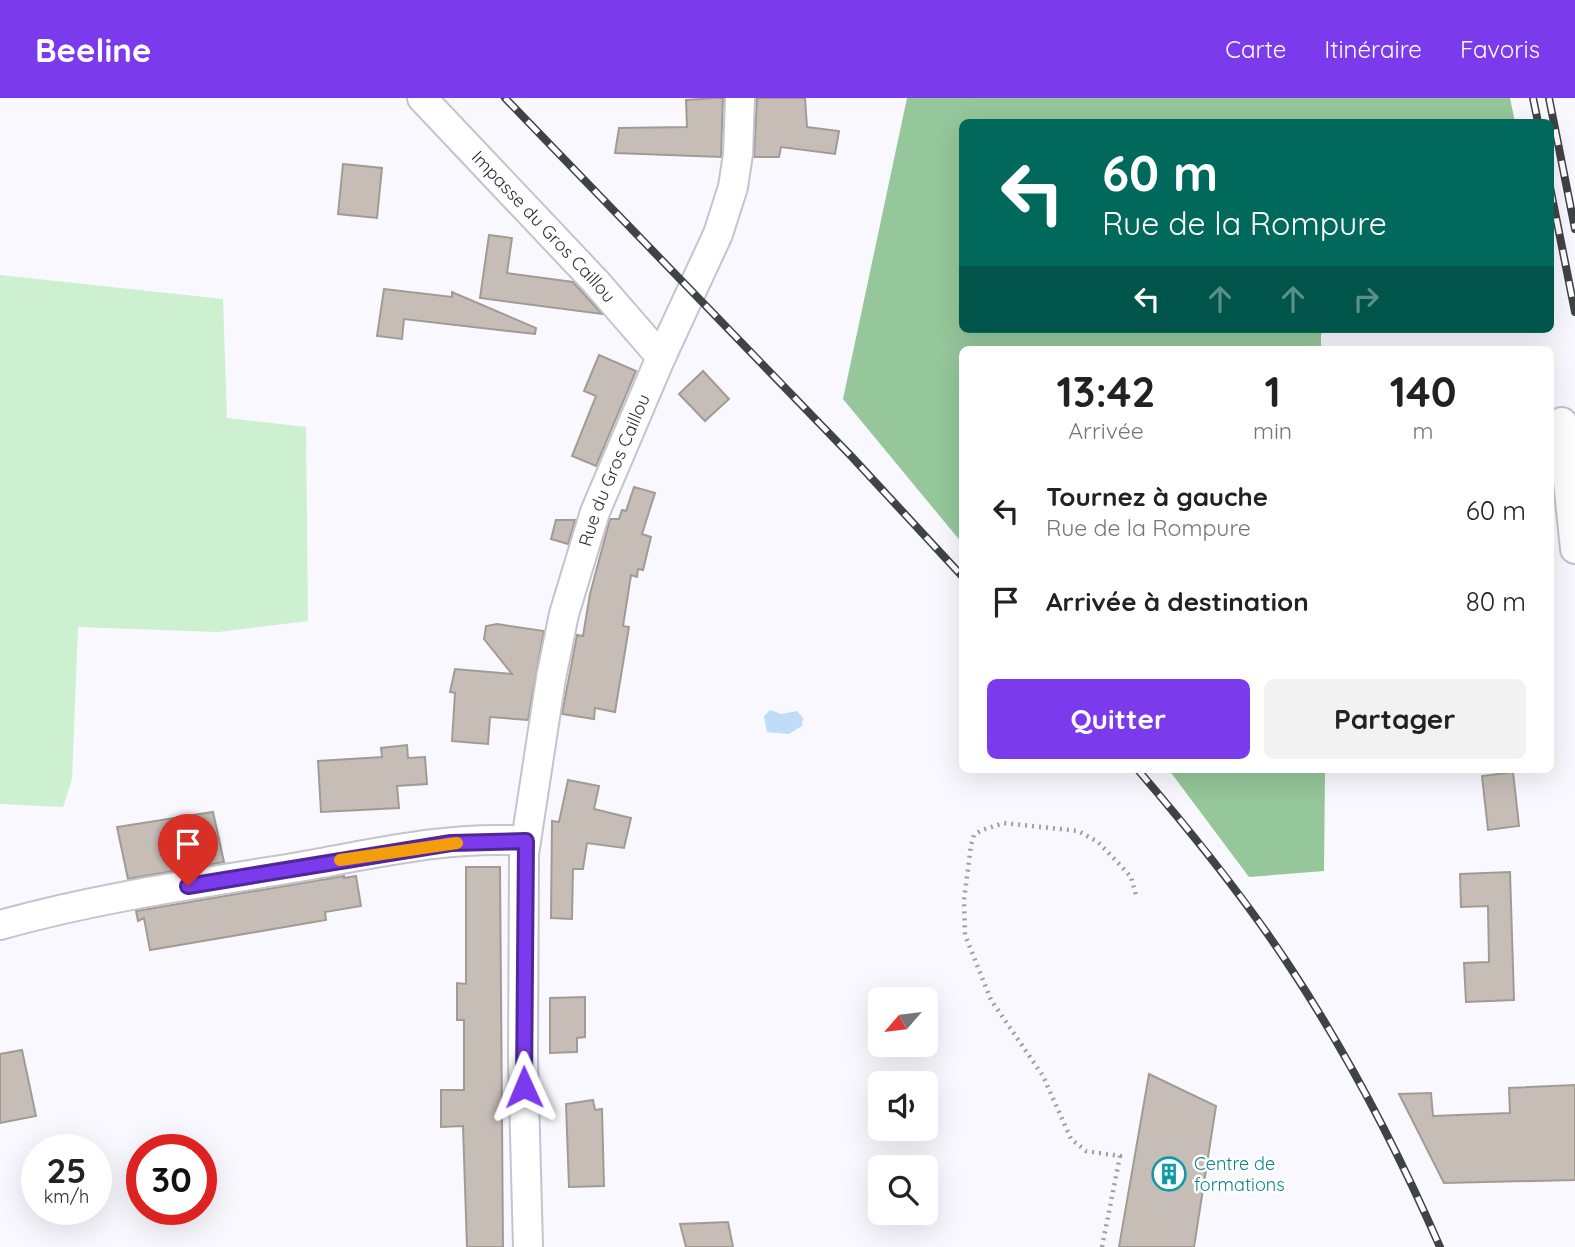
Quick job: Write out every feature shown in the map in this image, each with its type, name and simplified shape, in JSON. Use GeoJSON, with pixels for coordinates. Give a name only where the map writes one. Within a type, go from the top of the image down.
{"type":"FeatureCollection","features":[{"type":"Feature","properties":{"kind":"street","name":"Impasse du Gros Caillou"},"geometry":{"type":"LineString","coordinates":[[422,98],[595,281],[661,357]]}},
{"type":"Feature","properties":{"kind":"street","name":"Rue du Gros Caillou"},"geometry":{"type":"LineString","coordinates":[[528,1247],[523,1060],[525,847],[564,614],[594,512],[718,234],[733,187],[738,154],[740,98]]}},
{"type":"Feature","properties":{"kind":"street"},"geometry":{"type":"LineString","coordinates":[[1562,422],[1575,548]]}},
{"type":"Feature","properties":{"kind":"street"},"geometry":{"type":"LineString","coordinates":[[0,925],[108,899],[367,855],[451,843],[525,847]]}},
{"type":"Feature","properties":{"kind":"path"},"geometry":{"type":"LineString","coordinates":[[1102,1247],[1120,1156],[1086,1151],[1071,1139],[1043,1076],[991,1000],[965,935],[964,900],[974,835],[1004,823],[1077,831],[1098,842],[1131,877],[1137,899]]}},
{"type":"Feature","properties":{"kind":"green space"},"geometry":{"type":"Polygon","coordinates":[[[907,98],[1510,98],[1514,119],[959,119],[959,333],[1322,333],[1321,346],[959,346],[959,539],[843,399],[907,98]]]}},
{"type":"Feature","properties":{"kind":"green space"},"geometry":{"type":"Polygon","coordinates":[[[0,275],[223,299],[227,418],[306,427],[308,621],[218,632],[78,627],[72,779],[63,807],[0,804],[0,275]]]}},
{"type":"Feature","properties":{"kind":"green space"},"geometry":{"type":"Polygon","coordinates":[[[1171,773],[1325,773],[1324,871],[1249,877],[1171,773]]]}},
{"type":"Feature","properties":{"kind":"water"},"geometry":{"type":"Polygon","coordinates":[[[770,710],[781,714],[797,711],[803,718],[802,726],[789,734],[767,732],[764,716],[770,710]]]}},
{"type":"Feature","properties":{"kind":"building"},"geometry":{"type":"Polygon","coordinates":[[[723,98],[721,157],[615,153],[619,128],[687,127],[686,100],[723,98]]]}},
{"type":"Feature","properties":{"kind":"building"},"geometry":{"type":"Polygon","coordinates":[[[757,98],[805,98],[807,127],[839,131],[835,154],[781,147],[779,157],[754,157],[757,98]]]}},
{"type":"Feature","properties":{"kind":"building"},"geometry":{"type":"Polygon","coordinates":[[[343,164],[382,168],[377,218],[338,214],[343,164]]]}},
{"type":"Feature","properties":{"kind":"building"},"geometry":{"type":"Polygon","coordinates":[[[489,235],[512,238],[507,273],[573,282],[602,314],[480,298],[489,235]]]}},
{"type":"Feature","properties":{"kind":"building"},"geometry":{"type":"Polygon","coordinates":[[[384,289],[452,297],[452,292],[536,328],[535,334],[404,319],[402,339],[377,336],[384,289]]]}},
{"type":"Feature","properties":{"kind":"building"},"geometry":{"type":"Polygon","coordinates":[[[599,355],[636,371],[596,466],[572,456],[596,396],[584,391],[599,355]]]}},
{"type":"Feature","properties":{"kind":"building"},"geometry":{"type":"Polygon","coordinates":[[[703,371],[729,399],[705,421],[679,394],[703,371]]]}},
{"type":"Feature","properties":{"kind":"building"},"geometry":{"type":"Polygon","coordinates":[[[634,487],[655,493],[642,534],[651,537],[643,570],[638,569],[637,577],[631,575],[623,626],[629,627],[615,712],[595,708],[594,719],[562,714],[577,635],[583,636],[590,594],[610,519],[619,519],[622,510],[626,511],[634,487]]]}},
{"type":"Feature","properties":{"kind":"building"},"geometry":{"type":"Polygon","coordinates":[[[556,520],[575,520],[568,544],[551,539],[556,520]]]}},
{"type":"Feature","properties":{"kind":"building"},"geometry":{"type":"Polygon","coordinates":[[[497,624],[544,631],[528,720],[490,717],[488,744],[452,741],[455,693],[450,692],[455,669],[512,674],[484,639],[486,626],[497,624]]]}},
{"type":"Feature","properties":{"kind":"building"},"geometry":{"type":"Polygon","coordinates":[[[407,745],[408,758],[425,757],[427,784],[397,786],[399,808],[321,812],[318,761],[382,757],[381,748],[407,745]]]}},
{"type":"Feature","properties":{"kind":"building"},"geometry":{"type":"Polygon","coordinates":[[[1513,773],[1519,826],[1488,830],[1482,776],[1513,773]]]}},
{"type":"Feature","properties":{"kind":"building"},"geometry":{"type":"Polygon","coordinates":[[[568,780],[599,786],[594,809],[631,818],[624,848],[587,843],[583,869],[573,869],[572,919],[551,918],[552,821],[559,822],[568,780]]]}},
{"type":"Feature","properties":{"kind":"building"},"geometry":{"type":"Polygon","coordinates":[[[213,812],[224,862],[128,879],[117,827],[213,812]]]}},
{"type":"Feature","properties":{"kind":"building"},"geometry":{"type":"Polygon","coordinates":[[[466,867],[500,867],[503,1247],[467,1247],[463,1126],[441,1127],[441,1090],[464,1090],[464,1020],[457,1020],[457,983],[466,984],[466,867]]]}},
{"type":"Feature","properties":{"kind":"building"},"geometry":{"type":"Polygon","coordinates":[[[1510,872],[1514,1000],[1466,1002],[1464,963],[1489,962],[1488,906],[1461,907],[1460,874],[1510,872]]]}},
{"type":"Feature","properties":{"kind":"building"},"geometry":{"type":"Polygon","coordinates":[[[356,876],[361,906],[325,912],[326,920],[150,950],[144,918],[138,921],[136,911],[356,876]]]}},
{"type":"Feature","properties":{"kind":"building"},"geometry":{"type":"Polygon","coordinates":[[[585,997],[585,1037],[577,1038],[577,1052],[550,1053],[550,998],[585,997]]]}},
{"type":"Feature","properties":{"kind":"building"},"geometry":{"type":"Polygon","coordinates":[[[22,1050],[36,1116],[0,1123],[0,1054],[22,1050]]]}},
{"type":"Feature","properties":{"kind":"building","name":"Centre de formations"},"geometry":{"type":"Polygon","coordinates":[[[1149,1074],[1216,1106],[1194,1247],[1119,1247],[1149,1074]]]}},
{"type":"Feature","properties":{"kind":"building"},"geometry":{"type":"Polygon","coordinates":[[[1575,1085],[1575,1180],[1444,1183],[1399,1094],[1431,1093],[1433,1116],[1510,1113],[1509,1088],[1575,1085]]]}},
{"type":"Feature","properties":{"kind":"building"},"geometry":{"type":"Polygon","coordinates":[[[593,1100],[595,1110],[602,1109],[604,1186],[569,1187],[566,1104],[593,1100]]]}},
{"type":"Feature","properties":{"kind":"building"},"geometry":{"type":"Polygon","coordinates":[[[728,1222],[733,1247],[686,1247],[680,1224],[728,1222]]]}},
{"type":"Feature","properties":{"kind":"railway"},"geometry":{"type":"LineString","coordinates":[[505,98],[852,457],[959,573]]}},
{"type":"Feature","properties":{"kind":"railway"},"geometry":{"type":"LineString","coordinates":[[1533,98],[1537,119]]}},
{"type":"Feature","properties":{"kind":"railway"},"geometry":{"type":"LineString","coordinates":[[1549,98],[1553,119]]}},
{"type":"Feature","properties":{"kind":"railway"},"geometry":{"type":"LineString","coordinates":[[1554,123],[1575,229]]}},
{"type":"Feature","properties":{"kind":"railway"},"geometry":{"type":"LineString","coordinates":[[1554,207],[1575,312]]}},
{"type":"Feature","properties":{"kind":"railway"},"geometry":{"type":"LineString","coordinates":[[1140,773],[1236,891],[1273,941],[1311,1000],[1371,1104],[1440,1247]]}},
{"type":"Feature","properties":{"kind":"slow traffic"},"geometry":{"type":"LineString","coordinates":[[340,860],[457,843]]}},
{"type":"Feature","properties":{"kind":"place","name":"Centre de formations"},"geometry":{"type":"Point","coordinates":[1169,1174]}},
{"type":"Feature","properties":{"kind":"route"},"geometry":{"type":"LineString","coordinates":[[188,886],[451,843],[512,839],[526,841],[524,1087]]}}]}
